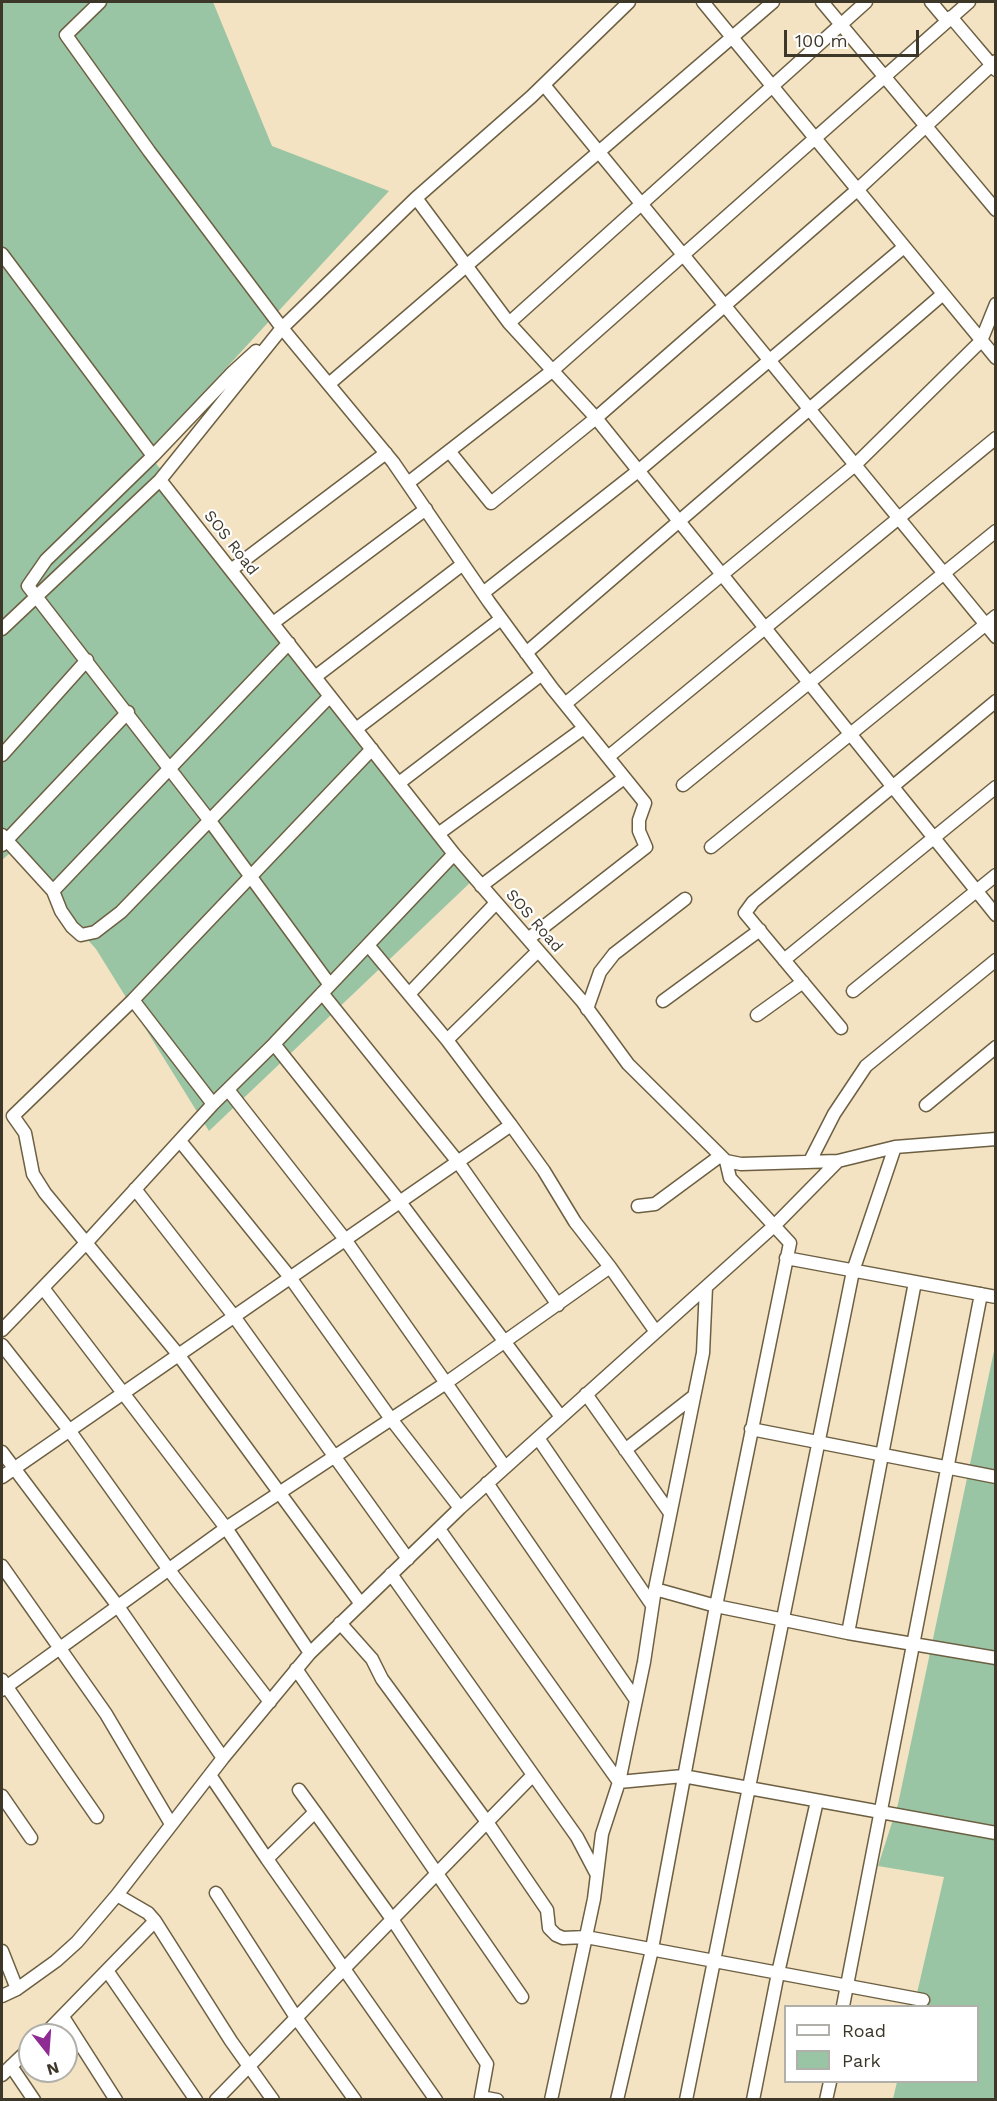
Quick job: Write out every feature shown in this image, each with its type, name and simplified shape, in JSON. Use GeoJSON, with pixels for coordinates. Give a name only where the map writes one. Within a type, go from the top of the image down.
{"type":"FeatureCollection","features":[{"type":"Feature","properties":{"kind":"street"},"geometry":{"type":"LineString","coordinates":[[100,2],[66,35],[149,151],[282,328],[386,453],[501,620],[645,803],[639,820],[639,831],[646,847],[528,939]]}},
{"type":"Feature","properties":{"kind":"street"},"geometry":{"type":"LineString","coordinates":[[558,1305],[459,1162],[326,989],[210,821],[128,712],[28,586],[46,560],[153,456],[233,372],[282,328],[416,198],[544,85],[629,2]]}},
{"type":"Feature","properties":{"kind":"street"},"geometry":{"type":"LineString","coordinates":[[703,2],[996,358]]}},
{"type":"Feature","properties":{"kind":"street"},"geometry":{"type":"LineString","coordinates":[[329,384],[773,2]]}},
{"type":"Feature","properties":{"kind":"street"},"geometry":{"type":"LineString","coordinates":[[822,2],[996,210]]}},
{"type":"Feature","properties":{"kind":"street"},"geometry":{"type":"LineString","coordinates":[[509,323],[866,2]]}},
{"type":"Feature","properties":{"kind":"street"},"geometry":{"type":"LineString","coordinates":[[449,451],[491,503],[596,418],[725,306],[994,65],[931,2]]}},
{"type":"Feature","properties":{"kind":"street"},"geometry":{"type":"LineString","coordinates":[[408,483],[552,370],[969,2]]}},
{"type":"Feature","properties":{"kind":"street"},"geometry":{"type":"LineString","coordinates":[[544,85],[996,637]]}},
{"type":"Feature","properties":{"kind":"street"},"geometry":{"type":"LineString","coordinates":[[416,198],[509,323],[596,418],[996,915]]}},
{"type":"Feature","properties":{"kind":"street"},"geometry":{"type":"LineString","coordinates":[[483,593],[638,471],[904,246]]}},
{"type":"Feature","properties":{"kind":"street"},"geometry":{"type":"LineString","coordinates":[[2,254],[153,456]]}},
{"type":"Feature","properties":{"kind":"street"},"geometry":{"type":"LineString","coordinates":[[526,652],[943,294]]}},
{"type":"Feature","properties":{"kind":"street"},"geometry":{"type":"LineString","coordinates":[[565,704],[855,465],[981,341],[996,304]]}},
{"type":"Feature","properties":{"kind":"street"},"geometry":{"type":"LineString","coordinates":[[2,629],[160,480],[282,328]]}},
{"type":"Feature","properties":{"kind":"street"},"geometry":{"type":"LineString","coordinates":[[608,757],[996,438]]}},
{"type":"Feature","properties":{"kind":"street"},"geometry":{"type":"LineString","coordinates":[[231,570],[386,453]]}},
{"type":"Feature","properties":{"kind":"street","name":"SOS Road"},"geometry":{"type":"LineString","coordinates":[[160,480],[454,854],[587,1009],[628,1064],[723,1159],[730,1178],[790,1243],[786,1258]]}},
{"type":"Feature","properties":{"kind":"street"},"geometry":{"type":"LineString","coordinates":[[273,623],[426,509]]}},
{"type":"Feature","properties":{"kind":"street"},"geometry":{"type":"LineString","coordinates":[[683,785],[996,531]]}},
{"type":"Feature","properties":{"kind":"street"},"geometry":{"type":"LineString","coordinates":[[315,676],[463,564]]}},
{"type":"Feature","properties":{"kind":"street"},"geometry":{"type":"LineString","coordinates":[[711,848],[996,616]]}},
{"type":"Feature","properties":{"kind":"street"},"geometry":{"type":"LineString","coordinates":[[356,729],[501,620]]}},
{"type":"Feature","properties":{"kind":"street"},"geometry":{"type":"LineString","coordinates":[[52,891],[289,643]]}},
{"type":"Feature","properties":{"kind":"street"},"geometry":{"type":"LineString","coordinates":[[2,755],[87,660]]}},
{"type":"Feature","properties":{"kind":"street"},"geometry":{"type":"LineString","coordinates":[[399,783],[542,674]]}},
{"type":"Feature","properties":{"kind":"street"},"geometry":{"type":"LineString","coordinates":[[128,712],[3,841],[52,891],[61,911],[81,935],[95,932],[121,912],[330,696]]}},
{"type":"Feature","properties":{"kind":"street"},"geometry":{"type":"LineString","coordinates":[[841,1028],[746,914],[753,902],[996,701]]}},
{"type":"Feature","properties":{"kind":"street"},"geometry":{"type":"LineString","coordinates":[[438,834],[584,728]]}},
{"type":"Feature","properties":{"kind":"street"},"geometry":{"type":"LineString","coordinates":[[361,1604],[177,1353],[45,1193],[33,1173],[25,1133],[7,1116],[133,1000],[249,875],[372,749]]}},
{"type":"Feature","properties":{"kind":"street"},"geometry":{"type":"LineString","coordinates":[[482,886],[624,778]]}},
{"type":"Feature","properties":{"kind":"street"},"geometry":{"type":"LineString","coordinates":[[784,960],[996,787]]}},
{"type":"Feature","properties":{"kind":"street"},"geometry":{"type":"LineString","coordinates":[[2,1330],[87,1242],[213,1104],[229,1091],[454,854]]}},
{"type":"Feature","properties":{"kind":"street"},"geometry":{"type":"LineString","coordinates":[[853,991],[996,875]]}},
{"type":"Feature","properties":{"kind":"street"},"geometry":{"type":"LineString","coordinates":[[587,1009],[600,972],[614,954],[685,899]]}},
{"type":"Feature","properties":{"kind":"street"},"geometry":{"type":"LineString","coordinates":[[409,994],[496,903]]}},
{"type":"Feature","properties":{"kind":"street"},"geometry":{"type":"LineString","coordinates":[[663,1001],[760,930]]}},
{"type":"Feature","properties":{"kind":"street"},"geometry":{"type":"LineString","coordinates":[[368,945],[447,1040],[511,1125],[544,1171],[575,1222],[656,1332]]}},
{"type":"Feature","properties":{"kind":"street"},"geometry":{"type":"LineString","coordinates":[[447,1040],[538,951]]}},
{"type":"Feature","properties":{"kind":"street"},"geometry":{"type":"LineString","coordinates":[[810,1161],[834,1114],[866,1066],[996,960]]}},
{"type":"Feature","properties":{"kind":"street"},"geometry":{"type":"LineString","coordinates":[[757,1015],[803,982]]}},
{"type":"Feature","properties":{"kind":"street"},"geometry":{"type":"LineString","coordinates":[[133,1000],[213,1104]]}},
{"type":"Feature","properties":{"kind":"street"},"geometry":{"type":"LineString","coordinates":[[274,1044],[400,1202],[561,1417]]}},
{"type":"Feature","properties":{"kind":"street"},"geometry":{"type":"LineString","coordinates":[[926,1105],[996,1047]]}},
{"type":"Feature","properties":{"kind":"street"},"geometry":{"type":"LineString","coordinates":[[229,1091],[344,1238],[505,1467]]}},
{"type":"Feature","properties":{"kind":"street"},"geometry":{"type":"LineString","coordinates":[[2,1477],[177,1353],[511,1125]]}},
{"type":"Feature","properties":{"kind":"street"},"geometry":{"type":"LineString","coordinates":[[638,1206],[655,1204],[723,1159],[741,1164],[838,1161],[895,1148],[993,1138]]}},
{"type":"Feature","properties":{"kind":"street"},"geometry":{"type":"LineString","coordinates":[[180,1141],[289,1276],[391,1419],[460,1508]]}},
{"type":"Feature","properties":{"kind":"street"},"geometry":{"type":"LineString","coordinates":[[686,2100],[853,1271],[895,1148]]}},
{"type":"Feature","properties":{"kind":"street"},"geometry":{"type":"LineString","coordinates":[[2,1996],[17,1989],[56,1961],[77,1942],[117,1895],[223,1758],[310,1653],[340,1623],[460,1508],[775,1225],[838,1161]]}},
{"type":"Feature","properties":{"kind":"street"},"geometry":{"type":"LineString","coordinates":[[135,1189],[233,1315],[408,1558]]}},
{"type":"Feature","properties":{"kind":"street"},"geometry":{"type":"LineString","coordinates":[[617,2100],[652,1950],[683,1776],[786,1258],[996,1297]]}},
{"type":"Feature","properties":{"kind":"street"},"geometry":{"type":"LineString","coordinates":[[97,1817],[3,1685],[226,1528],[281,1494],[446,1383],[610,1267]]}},
{"type":"Feature","properties":{"kind":"street"},"geometry":{"type":"LineString","coordinates":[[848,1633],[915,1282]]}},
{"type":"Feature","properties":{"kind":"street"},"geometry":{"type":"LineString","coordinates":[[551,2100],[586,1938],[602,1834],[619,1782],[636,1700],[655,1589],[703,1353],[706,1287]]}},
{"type":"Feature","properties":{"kind":"street"},"geometry":{"type":"LineString","coordinates":[[44,1288],[226,1528],[310,1653]]}},
{"type":"Feature","properties":{"kind":"street"},"geometry":{"type":"LineString","coordinates":[[843,2005],[981,1294]]}},
{"type":"Feature","properties":{"kind":"street"},"geometry":{"type":"LineString","coordinates":[[2,1345],[69,1430],[169,1570],[270,1702]]}},
{"type":"Feature","properties":{"kind":"street"},"geometry":{"type":"LineString","coordinates":[[586,1394],[670,1513]]}},
{"type":"Feature","properties":{"kind":"street"},"geometry":{"type":"LineString","coordinates":[[626,1450],[694,1396]]}},
{"type":"Feature","properties":{"kind":"street"},"geometry":{"type":"LineString","coordinates":[[751,1429],[996,1477]]}},
{"type":"Feature","properties":{"kind":"street"},"geometry":{"type":"LineString","coordinates":[[538,1438],[652,1605]]}},
{"type":"Feature","properties":{"kind":"street"},"geometry":{"type":"LineString","coordinates":[[2,1452],[117,1605],[223,1758]]}},
{"type":"Feature","properties":{"kind":"street"},"geometry":{"type":"LineString","coordinates":[[488,1484],[636,1700]]}},
{"type":"Feature","properties":{"kind":"street"},"geometry":{"type":"LineString","coordinates":[[439,1529],[619,1782]]}},
{"type":"Feature","properties":{"kind":"street"},"geometry":{"type":"LineString","coordinates":[[2,1566],[106,1713],[171,1824]]}},
{"type":"Feature","properties":{"kind":"street"},"geometry":{"type":"LineString","coordinates":[[391,1574],[577,1837],[597,1875]]}},
{"type":"Feature","properties":{"kind":"street"},"geometry":{"type":"LineString","coordinates":[[655,1589],[716,1606],[848,1633],[996,1658]]}},
{"type":"Feature","properties":{"kind":"street"},"geometry":{"type":"LineString","coordinates":[[340,1623],[372,1659],[382,1679],[487,1822],[547,1910],[549,1928],[563,1938],[586,1938],[923,2000]]}},
{"type":"Feature","properties":{"kind":"street"},"geometry":{"type":"LineString","coordinates":[[296,1670],[522,1997]]}},
{"type":"Feature","properties":{"kind":"street"},"geometry":{"type":"LineString","coordinates":[[210,1775],[436,2100]]}},
{"type":"Feature","properties":{"kind":"street"},"geometry":{"type":"LineString","coordinates":[[216,2100],[297,2019],[343,1967],[438,1874],[533,1775]]}},
{"type":"Feature","properties":{"kind":"street"},"geometry":{"type":"LineString","coordinates":[[619,1782],[683,1776],[996,1833]]}},
{"type":"Feature","properties":{"kind":"street"},"geometry":{"type":"LineString","coordinates":[[299,1790],[392,1919],[488,2064],[481,2098],[497,2100]]}},
{"type":"Feature","properties":{"kind":"street"},"geometry":{"type":"LineString","coordinates":[[2,1796],[31,1838]]}},
{"type":"Feature","properties":{"kind":"street"},"geometry":{"type":"LineString","coordinates":[[753,2100],[778,1973],[817,1801]]}},
{"type":"Feature","properties":{"kind":"street"},"geometry":{"type":"LineString","coordinates":[[267,1859],[315,1812]]}},
{"type":"Feature","properties":{"kind":"street"},"geometry":{"type":"LineString","coordinates":[[216,1893],[297,2019],[355,2100]]}},
{"type":"Feature","properties":{"kind":"street"},"geometry":{"type":"LineString","coordinates":[[117,1895],[148,1913],[155,1921],[273,2100]]}},
{"type":"Feature","properties":{"kind":"street"},"geometry":{"type":"LineString","coordinates":[[57,2023],[155,1921]]}},
{"type":"Feature","properties":{"kind":"street"},"geometry":{"type":"LineString","coordinates":[[2,1951],[17,1989]]}},
{"type":"Feature","properties":{"kind":"street"},"geometry":{"type":"LineString","coordinates":[[108,1972],[196,2100]]}},
{"type":"Feature","properties":{"kind":"street"},"geometry":{"type":"LineString","coordinates":[[63,2017],[117,2100]]}},
{"type":"Feature","properties":{"kind":"street"},"geometry":{"type":"LineString","coordinates":[[2,2075],[18,2059]]}},
{"type":"Feature","properties":{"kind":"street"},"geometry":{"type":"LineString","coordinates":[[11,2066],[34,2100]]}},
{"type":"Feature","properties":{"kind":"street"},"geometry":{"type":"LineString","coordinates":[[826,2100],[830,2083]]}},
{"type":"Feature","properties":{"kind":"green space"},"geometry":{"type":"Polygon","coordinates":[[[2,2],[213,2],[272,146],[389,191],[148,453],[474,879],[209,1131],[96,949],[10,853],[2,860],[2,2]]]}},
{"type":"Feature","properties":{"kind":"green space"},"geometry":{"type":"Polygon","coordinates":[[[995,1346],[995,2099],[893,2099],[897,2083],[979,2083],[979,2005],[914,2005],[944,1877],[878,1866],[898,1804],[995,1346]]]}}]}
